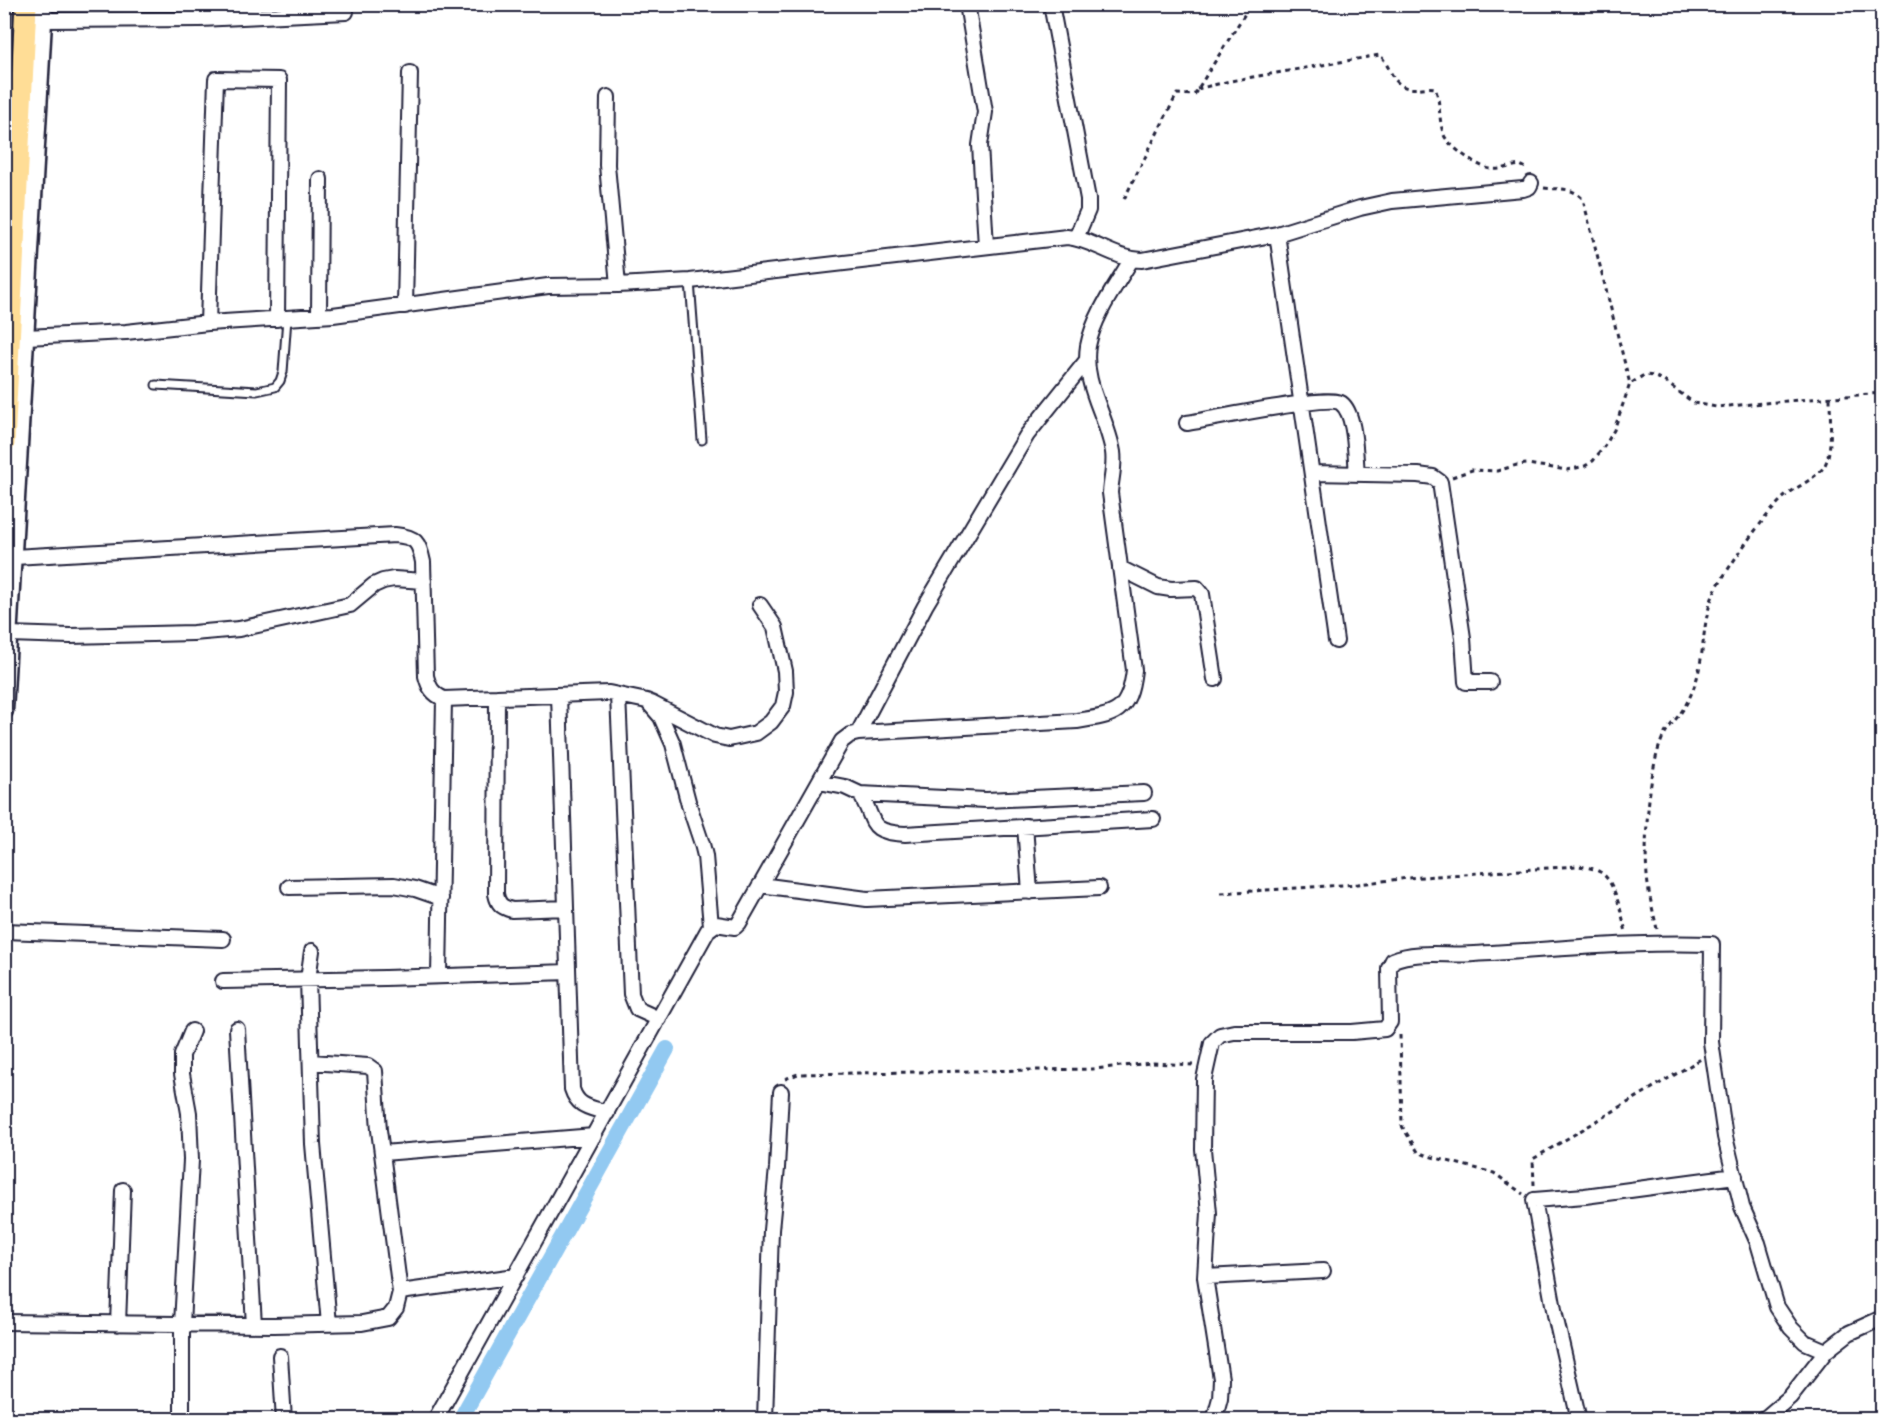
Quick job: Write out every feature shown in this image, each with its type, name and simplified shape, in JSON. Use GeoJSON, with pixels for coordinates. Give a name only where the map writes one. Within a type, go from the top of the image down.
{"type":"FeatureCollection","features":[{"type":"Feature","properties":{"kind":"highway"},"geometry":{"type":"LineString","coordinates":[[4,444],[26,4]]}},
{"type":"Feature","properties":{"kind":"street"},"geometry":{"type":"LineString","coordinates":[[967,4],[985,112],[980,145],[986,246]]}},
{"type":"Feature","properties":{"kind":"street"},"geometry":{"type":"LineString","coordinates":[[1051,4],[1088,199],[1088,210],[1076,238]]}},
{"type":"Feature","properties":{"kind":"street"},"geometry":{"type":"LineString","coordinates":[[4,711],[43,12],[200,19],[346,12]]}},
{"type":"Feature","properties":{"kind":"street"},"geometry":{"type":"LineString","coordinates":[[405,306],[410,73]]}},
{"type":"Feature","properties":{"kind":"street"},"geometry":{"type":"LineString","coordinates":[[208,323],[216,79],[279,80],[282,319]]}},
{"type":"Feature","properties":{"kind":"street"},"geometry":{"type":"LineString","coordinates":[[608,97],[606,143],[618,285]]}},
{"type":"Feature","properties":{"kind":"street"},"geometry":{"type":"LineString","coordinates":[[319,316],[320,179]]}},
{"type":"Feature","properties":{"kind":"street"},"geometry":{"type":"LineString","coordinates":[[26,337],[126,332],[208,323],[319,316],[548,286],[690,281],[1059,238],[1076,238],[1131,260],[1158,258],[1277,234],[1360,208],[1392,201],[1523,189],[1531,184]]}},
{"type":"Feature","properties":{"kind":"street"},"geometry":{"type":"LineString","coordinates":[[1277,234],[1336,641]]}},
{"type":"Feature","properties":{"kind":"street"},"geometry":{"type":"LineString","coordinates":[[721,926],[735,927],[739,923],[842,741],[850,735],[1077,722],[1106,717],[1125,704],[1130,693],[1134,670],[1110,493],[1113,452],[1091,386],[1088,360],[1091,335],[1096,320],[1131,260]]}},
{"type":"Feature","properties":{"kind":"street"},"geometry":{"type":"LineString","coordinates":[[858,733],[925,606],[1027,435],[1088,360]]}},
{"type":"Feature","properties":{"kind":"street"},"geometry":{"type":"LineString","coordinates":[[1187,423],[1331,399],[1341,402],[1348,412],[1352,426],[1357,473]]}},
{"type":"Feature","properties":{"kind":"street"},"geometry":{"type":"LineString","coordinates":[[1312,473],[1418,475],[1433,477],[1440,482],[1463,638],[1466,682],[1490,682]]}},
{"type":"Feature","properties":{"kind":"street"},"geometry":{"type":"LineString","coordinates":[[14,557],[408,536],[416,541],[421,550],[426,675],[435,695],[444,699],[618,695],[647,701],[715,736],[729,739],[756,733],[771,722],[783,706],[786,692],[785,670],[775,627],[760,604]]}},
{"type":"Feature","properties":{"kind":"street"},"geometry":{"type":"LineString","coordinates":[[1120,568],[1158,586],[1171,589],[1197,588],[1202,594],[1215,679]]}},
{"type":"Feature","properties":{"kind":"street"},"geometry":{"type":"LineString","coordinates":[[9,634],[70,636],[193,633],[239,629],[350,605],[374,585],[383,581],[393,579],[424,581]]}},
{"type":"Feature","properties":{"kind":"street"},"geometry":{"type":"LineString","coordinates":[[559,695],[573,1089],[575,1098],[581,1104],[607,1113]]}},
{"type":"Feature","properties":{"kind":"street"},"geometry":{"type":"LineString","coordinates":[[618,695],[631,994],[637,1008],[659,1019]]}},
{"type":"Feature","properties":{"kind":"street"},"geometry":{"type":"LineString","coordinates":[[497,697],[496,894],[498,903],[512,910],[566,908]]}},
{"type":"Feature","properties":{"kind":"street"},"geometry":{"type":"LineString","coordinates":[[439,976],[444,699]]}},
{"type":"Feature","properties":{"kind":"street"},"geometry":{"type":"LineString","coordinates":[[435,1419],[659,1019],[721,926],[702,844],[673,744],[661,717],[647,701]]}},
{"type":"Feature","properties":{"kind":"street"},"geometry":{"type":"LineString","coordinates":[[819,782],[845,787],[861,794],[986,800],[1144,793]]}},
{"type":"Feature","properties":{"kind":"street"},"geometry":{"type":"LineString","coordinates":[[861,794],[874,824],[879,830],[890,833],[1153,819]]}},
{"type":"Feature","properties":{"kind":"street"},"geometry":{"type":"LineString","coordinates":[[1025,826],[1030,892]]}},
{"type":"Feature","properties":{"kind":"street"},"geometry":{"type":"LineString","coordinates":[[289,887],[394,885],[441,898]]}},
{"type":"Feature","properties":{"kind":"street"},"geometry":{"type":"LineString","coordinates":[[760,885],[867,899],[1099,888]]}},
{"type":"Feature","properties":{"kind":"street"},"geometry":{"type":"LineString","coordinates":[[4,931],[223,939]]}},
{"type":"Feature","properties":{"kind":"street"},"geometry":{"type":"LineString","coordinates":[[1214,1419],[1220,1398],[1221,1379],[1205,1277],[1209,1213],[1203,1137],[1204,1078],[1212,1043],[1220,1035],[1234,1032],[1385,1029],[1390,1022],[1389,968],[1393,960],[1409,955],[1470,954],[1660,943],[1712,944],[1711,1042],[1725,1137],[1742,1207],[1758,1243],[1777,1307],[1791,1328],[1805,1342],[1826,1351]]}},
{"type":"Feature","properties":{"kind":"street"},"geometry":{"type":"LineString","coordinates":[[312,951],[308,979],[315,1167],[329,1324]]}},
{"type":"Feature","properties":{"kind":"street"},"geometry":{"type":"LineString","coordinates":[[223,981],[568,972]]}},
{"type":"Feature","properties":{"kind":"street"},"geometry":{"type":"LineString","coordinates":[[237,1029],[254,1325]]}},
{"type":"Feature","properties":{"kind":"street"},"geometry":{"type":"LineString","coordinates":[[182,1419],[182,1324],[191,1160],[189,1113],[182,1074],[182,1055],[192,1031]]}},
{"type":"Feature","properties":{"kind":"street"},"geometry":{"type":"LineString","coordinates":[[4,1322],[254,1325],[362,1323],[388,1318],[396,1308],[400,1292],[375,1071],[368,1066],[311,1062]]}},
{"type":"Feature","properties":{"kind":"street"},"geometry":{"type":"LineString","coordinates":[[765,1419],[771,1230],[781,1092]]}},
{"type":"Feature","properties":{"kind":"street"},"geometry":{"type":"LineString","coordinates":[[383,1153],[594,1136]]}},
{"type":"Feature","properties":{"kind":"street"},"geometry":{"type":"LineString","coordinates":[[1579,1419],[1555,1315],[1534,1200],[1585,1196],[1735,1176]]}},
{"type":"Feature","properties":{"kind":"street"},"geometry":{"type":"LineString","coordinates":[[118,1324],[123,1190]]}},
{"type":"Feature","properties":{"kind":"street"},"geometry":{"type":"LineString","coordinates":[[1205,1277],[1323,1270]]}},
{"type":"Feature","properties":{"kind":"street"},"geometry":{"type":"LineString","coordinates":[[400,1292],[516,1276]]}},
{"type":"Feature","properties":{"kind":"street"},"geometry":{"type":"LineString","coordinates":[[1763,1419],[1790,1397],[1826,1351],[1849,1333],[1882,1318]]}},
{"type":"Feature","properties":{"kind":"street"},"geometry":{"type":"LineString","coordinates":[[280,1356],[284,1419]]}},
{"type":"Feature","properties":{"kind":"lane"},"geometry":{"type":"LineString","coordinates":[[690,281],[702,440]]}},
{"type":"Feature","properties":{"kind":"lane"},"geometry":{"type":"LineString","coordinates":[[156,385],[256,391],[275,387],[283,372],[282,319]]}},
{"type":"Feature","properties":{"kind":"path"},"geometry":{"type":"LineString","coordinates":[[1124,200],[1177,94],[1194,94],[1251,4]]}},
{"type":"Feature","properties":{"kind":"path"},"geometry":{"type":"LineString","coordinates":[[1197,89],[1230,81],[1380,56],[1393,77],[1403,87],[1435,88],[1443,133],[1448,142],[1484,168],[1494,170],[1524,165],[1531,184],[1575,191],[1583,200],[1630,384],[1614,430],[1606,444],[1585,466],[1567,470],[1527,464],[1497,471],[1463,472],[1440,482]]}},
{"type":"Feature","properties":{"kind":"path"},"geometry":{"type":"LineString","coordinates":[[1630,384],[1644,375],[1654,376],[1694,403],[1716,407],[1882,393]]}},
{"type":"Feature","properties":{"kind":"path"},"geometry":{"type":"LineString","coordinates":[[1660,943],[1647,868],[1651,776],[1656,759],[1664,736],[1682,712],[1696,680],[1708,608],[1717,587],[1770,511],[1785,496],[1819,472],[1825,465],[1829,442],[1830,398]]}},
{"type":"Feature","properties":{"kind":"path"},"geometry":{"type":"LineString","coordinates":[[1221,893],[1577,866],[1602,872],[1607,879],[1620,907],[1629,945]]}},
{"type":"Feature","properties":{"kind":"path"},"geometry":{"type":"LineString","coordinates":[[1399,1031],[1402,1125],[1418,1152],[1494,1173],[1518,1192],[1534,1200],[1533,1159],[1713,1052]]}},
{"type":"Feature","properties":{"kind":"path"},"geometry":{"type":"LineString","coordinates":[[781,1092],[783,1081],[787,1077],[798,1074],[1093,1069],[1152,1063],[1207,1066]]}},
{"type":"Feature","properties":{"kind":"waterway"},"geometry":{"type":"LineString","coordinates":[[460,1420],[667,1049]]}}]}
